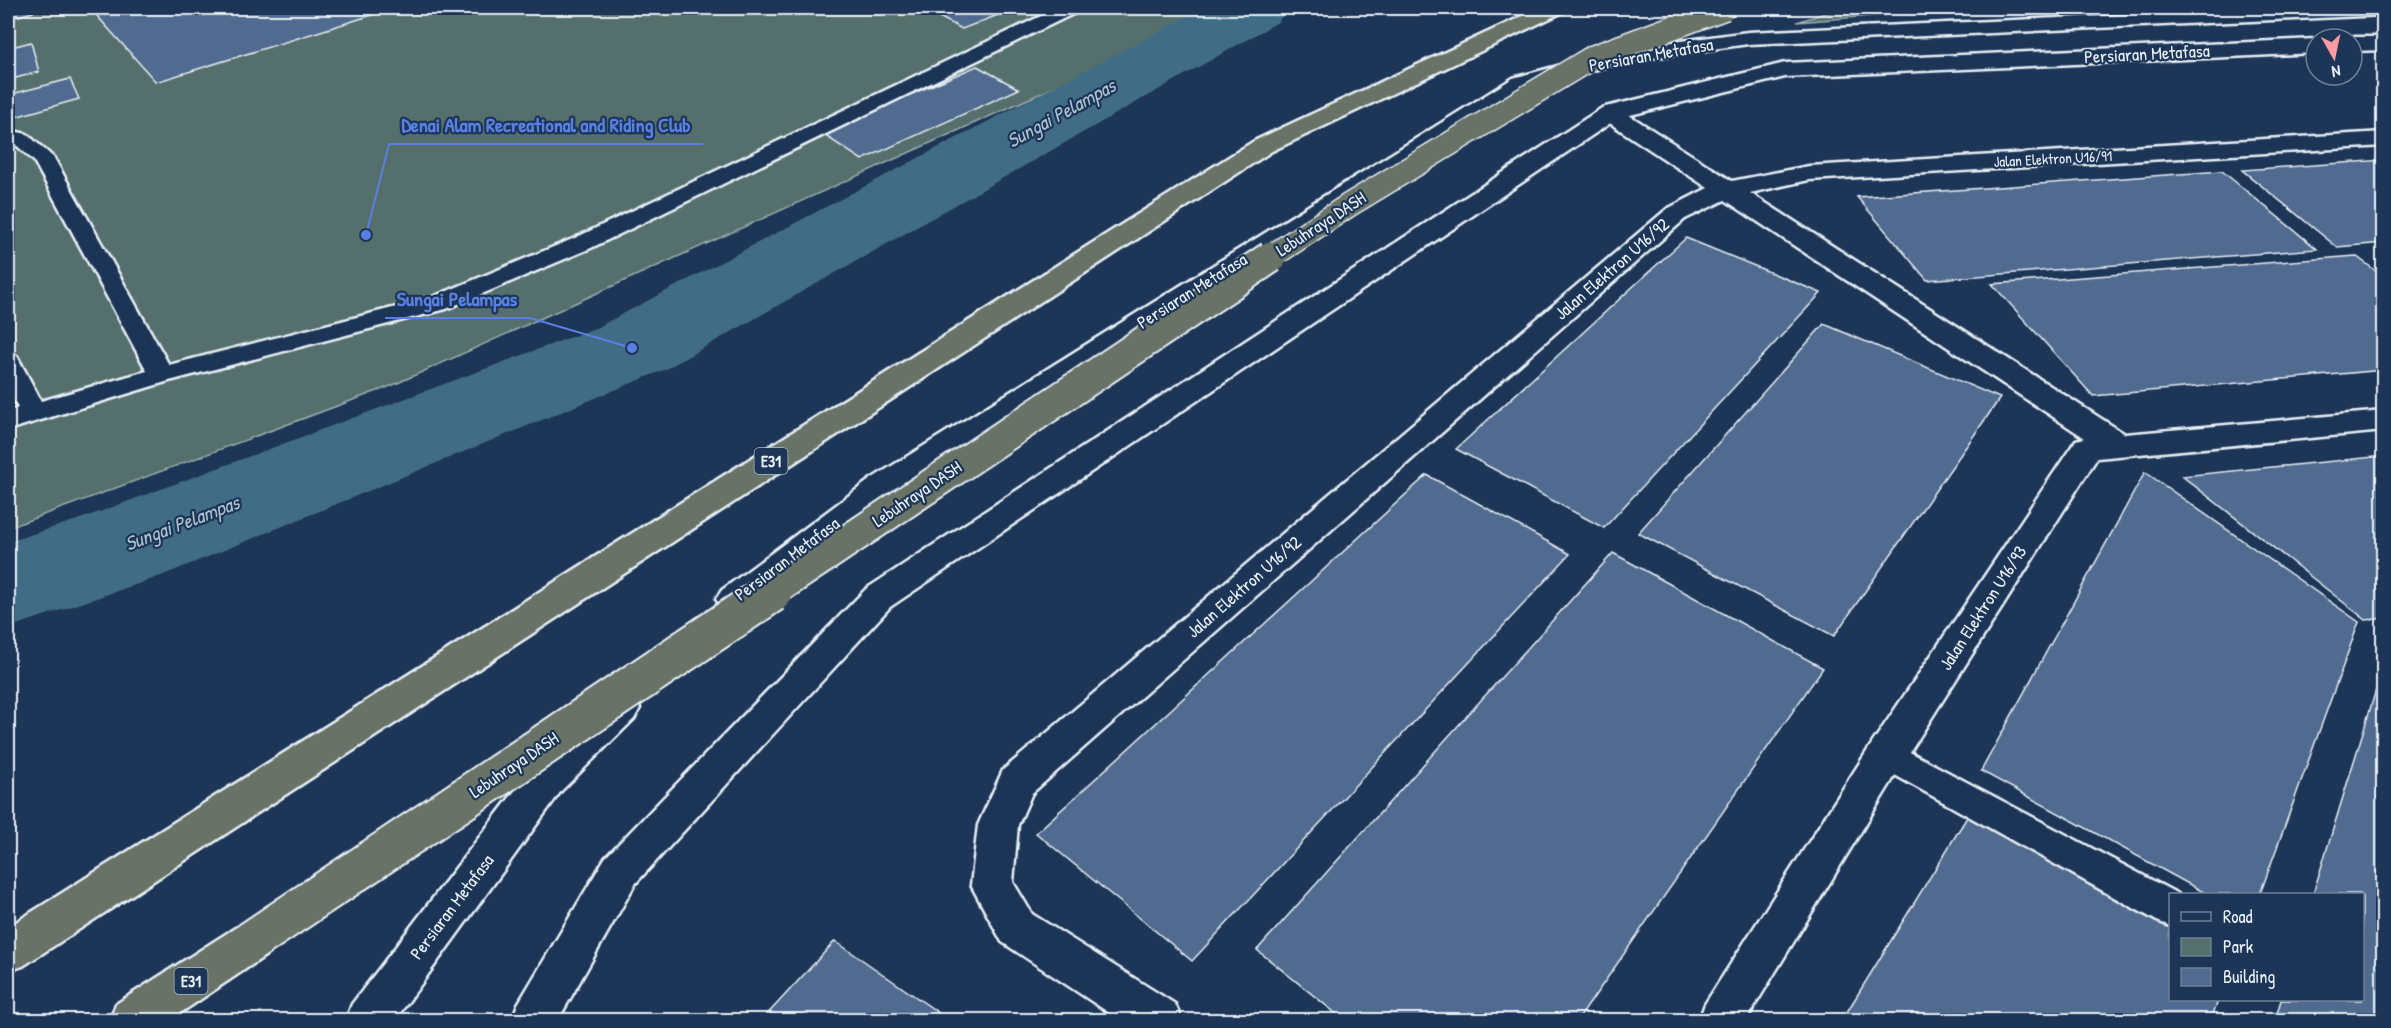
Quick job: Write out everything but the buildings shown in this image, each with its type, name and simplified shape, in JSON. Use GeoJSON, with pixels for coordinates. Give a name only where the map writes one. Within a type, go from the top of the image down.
{"type":"FeatureCollection","features":[{"type":"Feature","properties":{"kind":"highway","name":"E31"},"geometry":{"type":"LineString","coordinates":[[8,951],[1263,146],[1556,8]]}},
{"type":"Feature","properties":{"kind":"highway","name":"Lebuhraya DASH"},"geometry":{"type":"LineString","coordinates":[[132,1020],[1349,205],[1593,57],[1725,8]]}},
{"type":"Feature","properties":{"kind":"street","name":"Persiaran Metafasa"},"geometry":{"type":"LineString","coordinates":[[368,1020],[547,779],[728,603],[882,487],[1521,83],[1622,56],[1748,38],[2384,9]]}},
{"type":"Feature","properties":{"kind":"street"},"geometry":{"type":"LineString","coordinates":[[2364,44],[2384,43]]}},
{"type":"Feature","properties":{"kind":"street","name":"Persiaran Metafasa"},"geometry":{"type":"LineString","coordinates":[[534,1020],[620,871],[878,598],[1610,113],[1785,70],[2304,47]]}},
{"type":"Feature","properties":{"kind":"street"},"geometry":{"type":"LineString","coordinates":[[1610,113],[2119,445]]}},
{"type":"Feature","properties":{"kind":"street","name":"Jalan Elektron U16/91"},"geometry":{"type":"LineString","coordinates":[[1725,190],[1809,173],[2384,140]]}},
{"type":"Feature","properties":{"kind":"street","name":"Jalan Elektron U16/92"},"geometry":{"type":"LineString","coordinates":[[1159,1020],[1017,928],[992,885],[998,825],[1017,782],[1676,214],[1725,190]]}},
{"type":"Feature","properties":{"kind":"street","name":"Jalan Elektron U16/93"},"geometry":{"type":"LineString","coordinates":[[1721,1020],[1887,754],[2087,448],[2384,422]]}},
{"type":"Feature","properties":{"kind":"lane"},"geometry":{"type":"LineString","coordinates":[[8,421],[162,375],[437,304],[583,243],[1071,8]]}},
{"type":"Feature","properties":{"kind":"lane"},"geometry":{"type":"LineString","coordinates":[[8,136],[20,138],[43,158],[162,375]]}},
{"type":"Feature","properties":{"kind":"lane"},"geometry":{"type":"LineString","coordinates":[[8,362],[33,412]]}},
{"type":"Feature","properties":{"kind":"lane"},"geometry":{"type":"LineString","coordinates":[[1887,754],[2169,908]]}},
{"type":"Feature","properties":{"kind":"green space"},"geometry":{"type":"Polygon","coordinates":[[[8,8],[1230,8],[391,386],[8,528],[8,8]]]}},
{"type":"Feature","properties":{"kind":"green space"},"geometry":{"type":"Polygon","coordinates":[[[1841,8],[1968,8],[1797,22],[1841,8]]]}},
{"type":"Feature","properties":{"kind":"waterway","name":"Sungai Pelampas"},"geometry":{"type":"LineString","coordinates":[[8,585],[122,547],[632,348],[1254,8]]}},
{"type":"Feature","properties":{"kind":"place","name":"Denai Alam Recreational and Riding Club"},"geometry":{"type":"Point","coordinates":[366,235]}},
{"type":"Feature","properties":{"kind":"place","name":"Sungai Pelampas"},"geometry":{"type":"Point","coordinates":[632,348]}}]}
